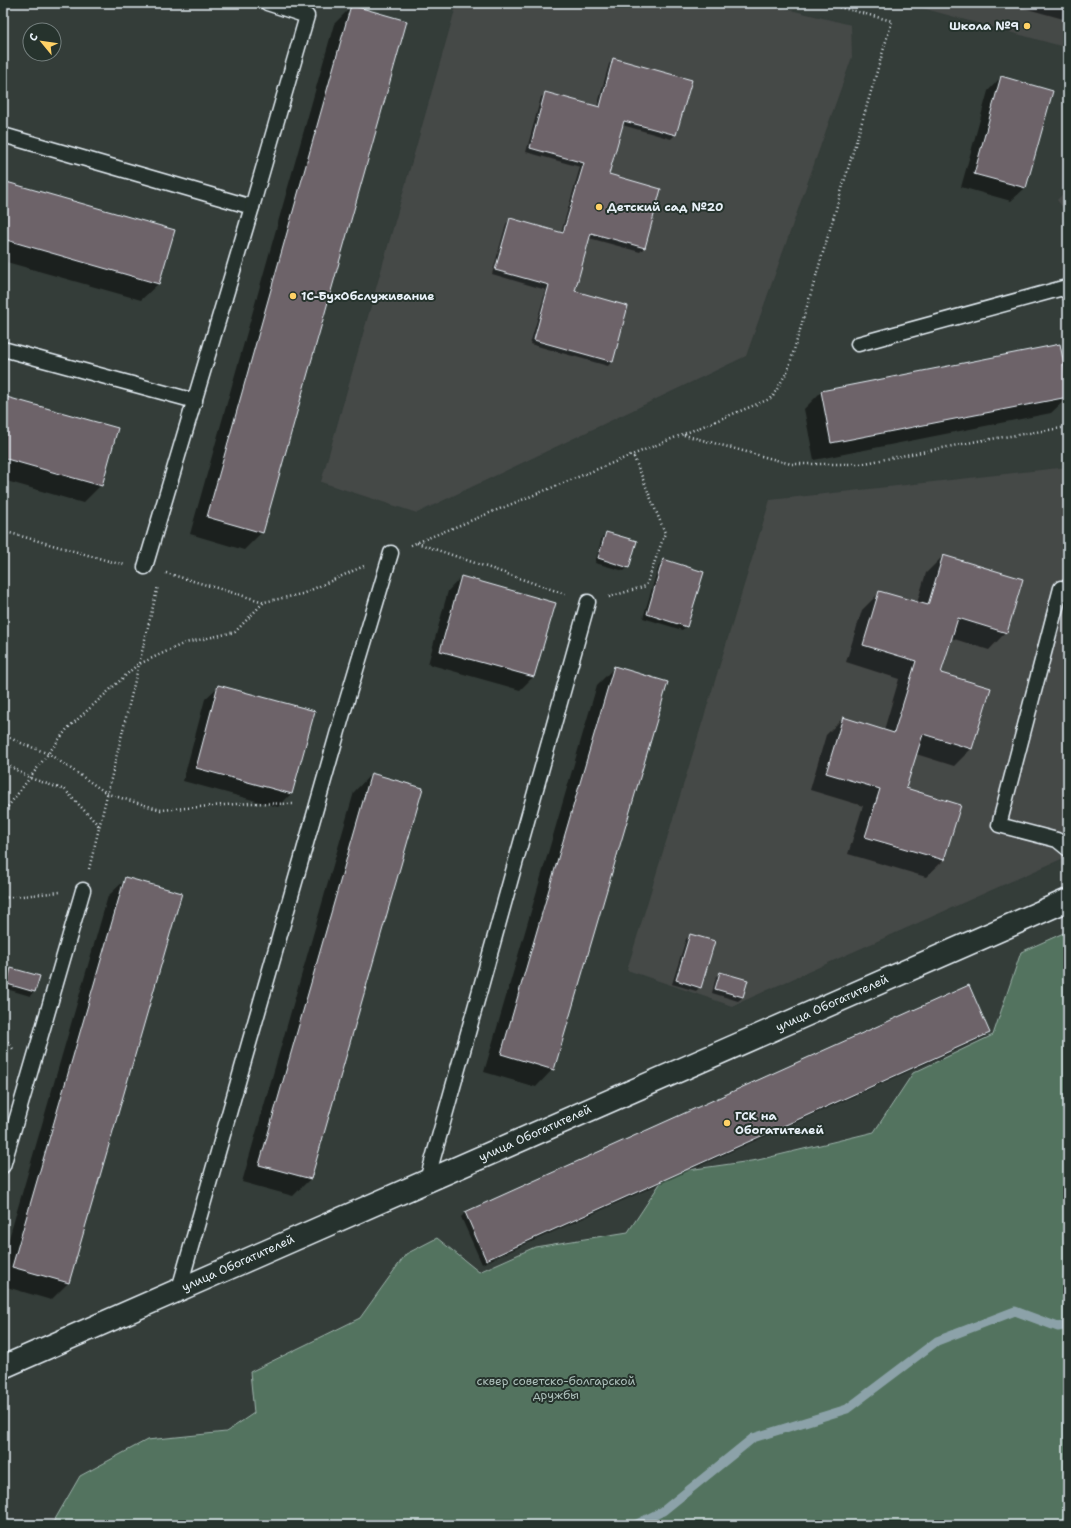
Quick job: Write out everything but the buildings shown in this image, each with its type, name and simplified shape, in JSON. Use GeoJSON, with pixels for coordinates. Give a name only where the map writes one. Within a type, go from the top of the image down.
{"type":"FeatureCollection","features":[{"type":"Feature","properties":{"kind":"street","name":"улица Обогатителей"},"geometry":{"type":"LineString","coordinates":[[3,1367],[1068,900]]}},
{"type":"Feature","properties":{"kind":"lane"},"geometry":{"type":"LineString","coordinates":[[145,567],[307,16],[267,3]]}},
{"type":"Feature","properties":{"kind":"lane"},"geometry":{"type":"LineString","coordinates":[[3,136],[252,207]]}},
{"type":"Feature","properties":{"kind":"lane"},"geometry":{"type":"LineString","coordinates":[[858,344],[1063,288],[1068,293]]}},
{"type":"Feature","properties":{"kind":"lane"},"geometry":{"type":"LineString","coordinates":[[3,349],[194,401]]}},
{"type":"Feature","properties":{"kind":"lane"},"geometry":{"type":"LineString","coordinates":[[179,1289],[317,805],[392,553]]}},
{"type":"Feature","properties":{"kind":"lane"},"geometry":{"type":"LineString","coordinates":[[1061,588],[999,825],[1057,840],[1068,849]]}},
{"type":"Feature","properties":{"kind":"lane"},"geometry":{"type":"LineString","coordinates":[[428,1180],[588,602]]}},
{"type":"Feature","properties":{"kind":"lane"},"geometry":{"type":"LineString","coordinates":[[3,1166],[83,890]]}},
{"type":"Feature","properties":{"kind":"path"},"geometry":{"type":"LineString","coordinates":[[3,531],[116,563],[162,571],[264,602],[302,594],[392,553],[772,398],[788,370],[892,21],[824,3]]}},
{"type":"Feature","properties":{"kind":"path"},"geometry":{"type":"LineString","coordinates":[[683,435],[791,464],[860,464],[978,441],[1068,427]]}},
{"type":"Feature","properties":{"kind":"path"},"geometry":{"type":"LineString","coordinates":[[417,543],[588,602],[646,586],[665,533],[633,455]]}},
{"type":"Feature","properties":{"kind":"path"},"geometry":{"type":"LineString","coordinates":[[3,898],[83,890],[162,571]]}},
{"type":"Feature","properties":{"kind":"path"},"geometry":{"type":"LineString","coordinates":[[3,813],[68,729],[138,665],[185,643],[235,632],[264,602]]}},
{"type":"Feature","properties":{"kind":"path"},"geometry":{"type":"LineString","coordinates":[[3,734],[16,741],[49,754],[108,794],[161,810],[250,803],[317,805]]}},
{"type":"Feature","properties":{"kind":"path"},"geometry":{"type":"LineString","coordinates":[[3,762],[30,778],[65,790],[100,826]]}},
{"type":"Feature","properties":{"kind":"shaded area","name":"Детский сад №20"},"geometry":{"type":"Polygon","coordinates":[[[457,3],[762,3],[851,25],[852,57],[746,356],[417,513],[321,482],[457,3]]]}},
{"type":"Feature","properties":{"kind":"shaded area","name":"Школа №9"},"geometry":{"type":"Polygon","coordinates":[[[904,3],[1068,3],[1068,48],[904,3]]]}},
{"type":"Feature","properties":{"kind":"shaded area"},"geometry":{"type":"Polygon","coordinates":[[[1068,189],[1068,214],[1057,200],[1068,189]]]}},
{"type":"Feature","properties":{"kind":"shaded area"},"geometry":{"type":"Polygon","coordinates":[[[1068,467],[1068,856],[732,1006],[627,970],[770,500],[1068,467]]]}},
{"type":"Feature","properties":{"kind":"green space","name":"сквер советско-болгарской дружбы"},"geometry":{"type":"Polygon","coordinates":[[[1068,931],[1068,1525],[43,1525],[54,1521],[80,1476],[147,1440],[226,1432],[254,1413],[250,1372],[360,1318],[406,1254],[437,1238],[479,1272],[535,1247],[628,1232],[667,1173],[758,1160],[874,1132],[913,1073],[993,1035],[1021,952],[1068,931]]]}},
{"type":"Feature","properties":{"kind":"waterway"},"geometry":{"type":"LineString","coordinates":[[635,1525],[663,1511],[753,1438],[847,1409],[937,1341],[1015,1311],[1058,1327],[1068,1325]]}},
{"type":"Feature","properties":{"kind":"place","name":"Школа №9"},"geometry":{"type":"Point","coordinates":[1027,26]}},
{"type":"Feature","properties":{"kind":"place","name":"Детский сад №20"},"geometry":{"type":"Point","coordinates":[599,207]}},
{"type":"Feature","properties":{"kind":"place","name":"1С-БухОбслуживание"},"geometry":{"type":"Point","coordinates":[293,296]}},
{"type":"Feature","properties":{"kind":"place","name":"ГСК на Обогатителей"},"geometry":{"type":"Point","coordinates":[727,1123]}}]}
